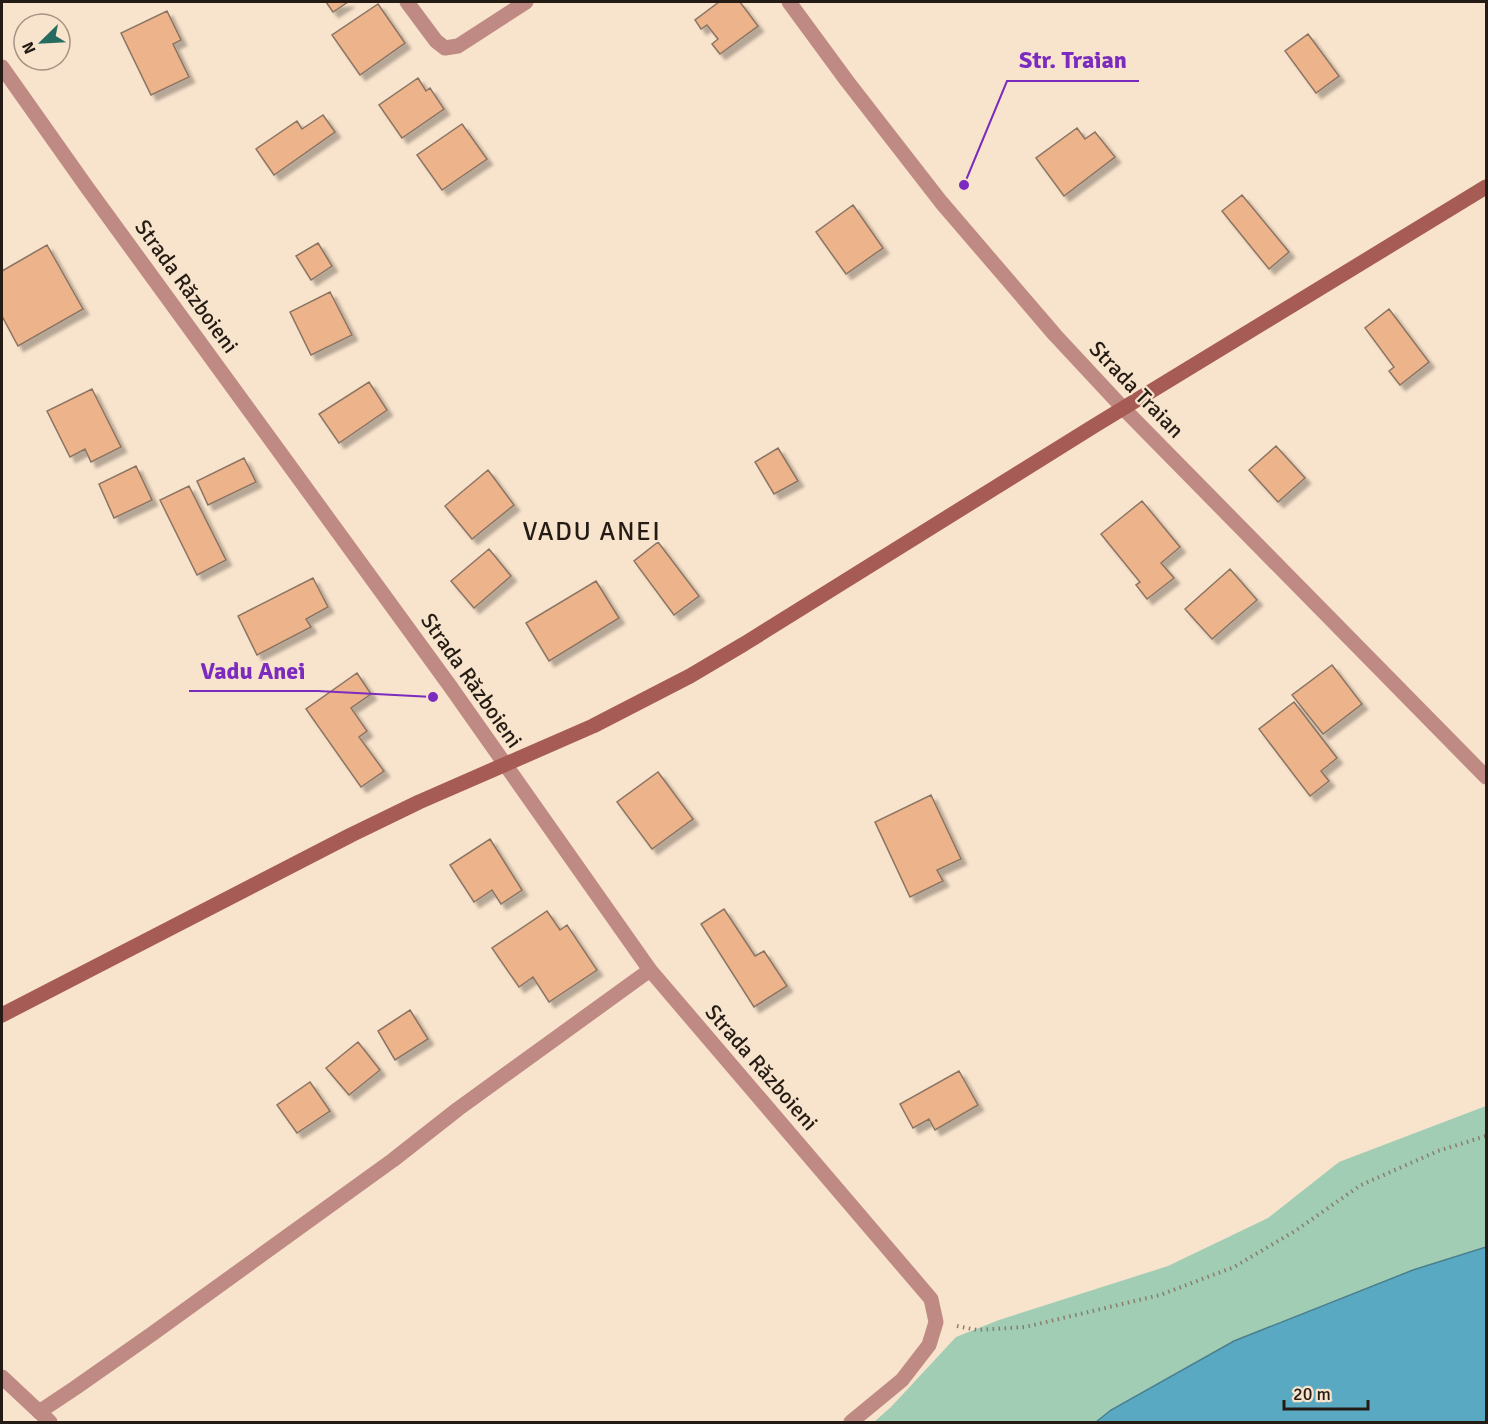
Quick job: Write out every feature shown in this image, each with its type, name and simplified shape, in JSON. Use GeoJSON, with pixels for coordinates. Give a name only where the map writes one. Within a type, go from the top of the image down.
{"type":"FeatureCollection","features":[{"type":"Feature","properties":{"kind":"main road"},"geometry":{"type":"LineString","coordinates":[[2,1015],[351,835],[419,802],[593,726],[690,676],[1486,187]]}},
{"type":"Feature","properties":{"kind":"street"},"geometry":{"type":"LineString","coordinates":[[407,2],[436,41],[445,48],[458,46],[526,2]]}},
{"type":"Feature","properties":{"kind":"street","name":"Strada Traian"},"geometry":{"type":"LineString","coordinates":[[789,2],[941,202],[1055,335],[1123,408],[1486,777]]}},
{"type":"Feature","properties":{"kind":"street","name":"Strada Războieni"},"geometry":{"type":"LineString","coordinates":[[2,67],[93,196],[450,686],[650,970],[931,1299],[936,1322]]}},
{"type":"Feature","properties":{"kind":"street"},"geometry":{"type":"LineString","coordinates":[[2,1377],[44,1417],[75,1388],[393,1160],[458,1109],[650,970]]}},
{"type":"Feature","properties":{"kind":"street"},"geometry":{"type":"LineString","coordinates":[[851,1422],[902,1380],[929,1346],[936,1322]]}},
{"type":"Feature","properties":{"kind":"path"},"geometry":{"type":"LineString","coordinates":[[936,1322],[977,1330],[1025,1327],[1160,1295],[1234,1267],[1295,1231],[1361,1185],[1438,1151],[1486,1136]]}},
{"type":"Feature","properties":{"kind":"green space"},"geometry":{"type":"Polygon","coordinates":[[[1486,1106],[1486,1247],[1413,1270],[1234,1341],[1111,1410],[1096,1422],[874,1422],[891,1407],[956,1337],[999,1320],[1168,1266],[1268,1218],[1339,1162],[1486,1106]]]}},
{"type":"Feature","properties":{"kind":"water"},"geometry":{"type":"Polygon","coordinates":[[[1486,1247],[1486,1422],[1096,1422],[1111,1410],[1234,1341],[1413,1270],[1486,1247]]]}},
{"type":"Feature","properties":{"kind":"building"},"geometry":{"type":"Polygon","coordinates":[[[326,2],[348,2],[333,12],[326,2]]]}},
{"type":"Feature","properties":{"kind":"building"},"geometry":{"type":"Polygon","coordinates":[[[719,2],[740,2],[758,26],[720,54],[712,44],[718,39],[707,25],[701,29],[695,20],[719,2]]]}},
{"type":"Feature","properties":{"kind":"building"},"geometry":{"type":"Polygon","coordinates":[[[378,4],[405,43],[360,75],[332,35],[378,4]]]}},
{"type":"Feature","properties":{"kind":"building"},"geometry":{"type":"Polygon","coordinates":[[[167,11],[181,40],[173,44],[189,77],[151,95],[121,33],[167,11]]]}},
{"type":"Feature","properties":{"kind":"building"},"geometry":{"type":"Polygon","coordinates":[[[1308,34],[1339,76],[1316,93],[1285,51],[1308,34]]]}},
{"type":"Feature","properties":{"kind":"building"},"geometry":{"type":"Polygon","coordinates":[[[418,78],[426,91],[430,88],[444,109],[402,138],[379,105],[418,78]]]}},
{"type":"Feature","properties":{"kind":"building"},"geometry":{"type":"Polygon","coordinates":[[[323,115],[335,132],[274,175],[256,149],[297,121],[302,129],[323,115]]]}},
{"type":"Feature","properties":{"kind":"building"},"geometry":{"type":"Polygon","coordinates":[[[462,124],[487,159],[442,190],[417,155],[462,124]]]}},
{"type":"Feature","properties":{"kind":"building"},"geometry":{"type":"Polygon","coordinates":[[[1077,128],[1085,139],[1095,132],[1115,157],[1064,196],[1036,158],[1077,128]]]}},
{"type":"Feature","properties":{"kind":"building"},"geometry":{"type":"Polygon","coordinates":[[[1242,195],[1289,252],[1269,269],[1222,211],[1242,195]]]}},
{"type":"Feature","properties":{"kind":"building"},"geometry":{"type":"Polygon","coordinates":[[[853,205],[883,248],[846,274],[816,232],[853,205]]]}},
{"type":"Feature","properties":{"kind":"building"},"geometry":{"type":"Polygon","coordinates":[[[318,243],[332,266],[311,280],[296,256],[318,243]]]}},
{"type":"Feature","properties":{"kind":"building"},"geometry":{"type":"Polygon","coordinates":[[[47,245],[83,309],[18,346],[2,316],[2,271],[47,245]]]}},
{"type":"Feature","properties":{"kind":"building"},"geometry":{"type":"Polygon","coordinates":[[[330,292],[352,335],[311,355],[290,312],[330,292]]]}},
{"type":"Feature","properties":{"kind":"building"},"geometry":{"type":"Polygon","coordinates":[[[1389,309],[1429,362],[1400,385],[1389,371],[1394,367],[1365,328],[1389,309]]]}},
{"type":"Feature","properties":{"kind":"building"},"geometry":{"type":"Polygon","coordinates":[[[369,382],[387,410],[339,443],[319,414],[369,382]]]}},
{"type":"Feature","properties":{"kind":"building"},"geometry":{"type":"Polygon","coordinates":[[[92,389],[121,447],[91,462],[85,449],[70,457],[47,411],[92,389]]]}},
{"type":"Feature","properties":{"kind":"building"},"geometry":{"type":"Polygon","coordinates":[[[1276,446],[1305,478],[1278,502],[1249,470],[1276,446]]]}},
{"type":"Feature","properties":{"kind":"building"},"geometry":{"type":"Polygon","coordinates":[[[778,448],[798,481],[774,494],[755,462],[778,448]]]}},
{"type":"Feature","properties":{"kind":"building"},"geometry":{"type":"Polygon","coordinates":[[[244,458],[256,482],[208,505],[197,481],[244,458]]]}},
{"type":"Feature","properties":{"kind":"building"},"geometry":{"type":"Polygon","coordinates":[[[136,466],[152,500],[114,518],[99,484],[136,466]]]}},
{"type":"Feature","properties":{"kind":"building"},"geometry":{"type":"Polygon","coordinates":[[[488,470],[514,505],[472,539],[445,506],[488,470]]]}},
{"type":"Feature","properties":{"kind":"building"},"geometry":{"type":"Polygon","coordinates":[[[189,486],[226,560],[197,575],[160,500],[189,486]]]}},
{"type":"Feature","properties":{"kind":"building"},"geometry":{"type":"Polygon","coordinates":[[[1142,501],[1180,547],[1161,563],[1174,578],[1147,599],[1136,585],[1140,582],[1101,534],[1142,501]]]}},
{"type":"Feature","properties":{"kind":"building"},"geometry":{"type":"Polygon","coordinates":[[[658,542],[699,596],[674,615],[634,561],[658,542]]]}},
{"type":"Feature","properties":{"kind":"building"},"geometry":{"type":"Polygon","coordinates":[[[489,549],[511,576],[474,608],[451,581],[489,549]]]}},
{"type":"Feature","properties":{"kind":"building"},"geometry":{"type":"Polygon","coordinates":[[[1230,569],[1257,600],[1212,639],[1185,609],[1230,569]]]}},
{"type":"Feature","properties":{"kind":"building"},"geometry":{"type":"Polygon","coordinates":[[[313,578],[328,607],[306,619],[311,627],[257,655],[238,616],[313,578]]]}},
{"type":"Feature","properties":{"kind":"building"},"geometry":{"type":"Polygon","coordinates":[[[596,581],[619,618],[549,661],[526,623],[596,581]]]}},
{"type":"Feature","properties":{"kind":"building"},"geometry":{"type":"Polygon","coordinates":[[[1332,665],[1362,704],[1323,734],[1292,695],[1332,665]]]}},
{"type":"Feature","properties":{"kind":"building"},"geometry":{"type":"Polygon","coordinates":[[[357,673],[371,694],[351,708],[367,731],[359,737],[384,771],[361,787],[306,709],[357,673]]]}},
{"type":"Feature","properties":{"kind":"building"},"geometry":{"type":"Polygon","coordinates":[[[1294,702],[1337,758],[1321,771],[1329,781],[1310,796],[1259,729],[1294,702]]]}},
{"type":"Feature","properties":{"kind":"building"},"geometry":{"type":"Polygon","coordinates":[[[658,772],[693,819],[652,849],[617,802],[658,772]]]}},
{"type":"Feature","properties":{"kind":"building"},"geometry":{"type":"Polygon","coordinates":[[[931,795],[961,859],[937,870],[943,881],[910,897],[875,822],[931,795]]]}},
{"type":"Feature","properties":{"kind":"building"},"geometry":{"type":"Polygon","coordinates":[[[490,839],[522,890],[501,904],[492,890],[474,902],[450,865],[490,839]]]}},
{"type":"Feature","properties":{"kind":"building"},"geometry":{"type":"Polygon","coordinates":[[[724,909],[755,956],[764,951],[787,986],[754,1007],[701,924],[724,909]]]}},
{"type":"Feature","properties":{"kind":"building"},"geometry":{"type":"Polygon","coordinates":[[[547,911],[560,930],[567,925],[597,970],[549,1002],[533,977],[519,987],[492,948],[547,911]]]}},
{"type":"Feature","properties":{"kind":"building"},"geometry":{"type":"Polygon","coordinates":[[[410,1010],[428,1039],[395,1060],[378,1031],[410,1010]]]}},
{"type":"Feature","properties":{"kind":"building"},"geometry":{"type":"Polygon","coordinates":[[[358,1042],[380,1070],[349,1095],[326,1068],[358,1042]]]}},
{"type":"Feature","properties":{"kind":"building"},"geometry":{"type":"Polygon","coordinates":[[[959,1071],[978,1105],[935,1130],[929,1119],[913,1128],[900,1104],[959,1071]]]}},
{"type":"Feature","properties":{"kind":"building"},"geometry":{"type":"Polygon","coordinates":[[[310,1082],[330,1111],[297,1133],[277,1105],[310,1082]]]}},
{"type":"Feature","properties":{"kind":"place","name":"Str. Traian"},"geometry":{"type":"Point","coordinates":[964,185]}},
{"type":"Feature","properties":{"kind":"place","name":"Vadu Anei"},"geometry":{"type":"Point","coordinates":[433,697]}},
{"type":"Feature","properties":{"kind":"district","name":"VADU ANEI"},"geometry":{"type":"Point","coordinates":[592,531]}}]}
